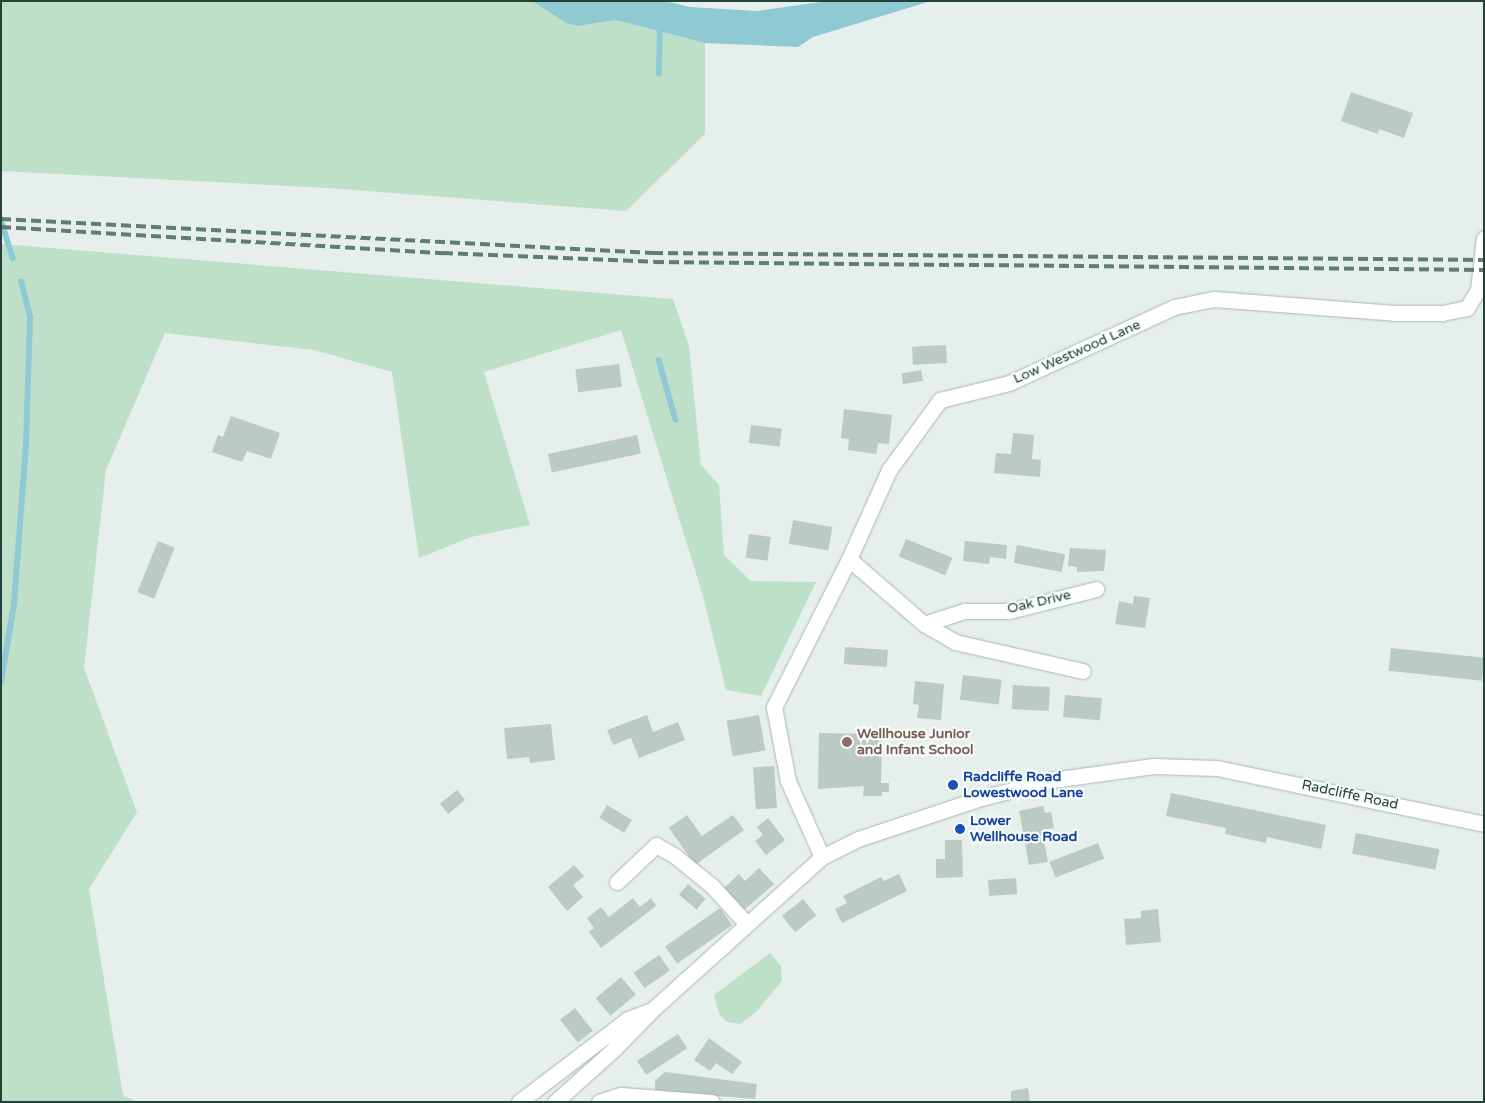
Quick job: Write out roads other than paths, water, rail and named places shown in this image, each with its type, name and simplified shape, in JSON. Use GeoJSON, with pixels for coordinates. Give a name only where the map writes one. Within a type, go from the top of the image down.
{"type":"FeatureCollection","features":[{"type":"Feature","properties":{"kind":"street","name":"Low Westwood Lane"},"geometry":{"type":"LineString","coordinates":[[822,857],[788,781],[774,706],[850,559],[889,470],[940,400],[1009,382],[1174,307],[1214,299],[1394,313],[1442,313],[1468,308],[1478,290],[1484,238]]}},
{"type":"Feature","properties":{"kind":"street"},"geometry":{"type":"LineString","coordinates":[[850,559],[924,624],[955,642],[1083,671]]}},
{"type":"Feature","properties":{"kind":"street","name":"Oak Drive"},"geometry":{"type":"LineString","coordinates":[[924,624],[964,610],[1009,611],[1096,589]]}},
{"type":"Feature","properties":{"kind":"street","name":"Radcliffe Road"},"geometry":{"type":"LineString","coordinates":[[822,857],[858,839],[981,798],[1052,780],[1153,766],[1217,768],[1484,824]]}},
{"type":"Feature","properties":{"kind":"street"},"geometry":{"type":"LineString","coordinates":[[617,882],[656,845],[675,856],[712,886],[746,923]]}},
{"type":"Feature","properties":{"kind":"street"},"geometry":{"type":"LineString","coordinates":[[555,1102],[613,1050],[652,1010],[746,923],[822,857]]}},
{"type":"Feature","properties":{"kind":"street"},"geometry":{"type":"LineString","coordinates":[[519,1102],[628,1019],[652,1010]]}},
{"type":"Feature","properties":{"kind":"street"},"geometry":{"type":"LineString","coordinates":[[599,1102],[621,1095],[712,1102]]}},
{"type":"Feature","properties":{"kind":"water"},"geometry":{"type":"Polygon","coordinates":[[[532,1],[665,1],[690,7],[757,11],[828,1],[931,1],[813,37],[798,47],[705,43],[616,20],[578,26],[566,23],[532,1]]]}},
{"type":"Feature","properties":{"kind":"waterway"},"geometry":{"type":"LineString","coordinates":[[659,74],[660,24]]}},
{"type":"Feature","properties":{"kind":"waterway"},"geometry":{"type":"LineString","coordinates":[[1,219],[13,258]]}},
{"type":"Feature","properties":{"kind":"waterway"},"geometry":{"type":"LineString","coordinates":[[1,682],[14,604],[26,445],[30,317],[21,282]]}},
{"type":"Feature","properties":{"kind":"waterway"},"geometry":{"type":"LineString","coordinates":[[659,360],[676,420]]}},
{"type":"Feature","properties":{"kind":"railway"},"geometry":{"type":"LineString","coordinates":[[1,219],[653,253],[1484,260]]}},
{"type":"Feature","properties":{"kind":"railway"},"geometry":{"type":"LineString","coordinates":[[1,227],[443,253],[654,262],[1484,270]]}},
{"type":"Feature","properties":{"kind":"place","name":"Wellhouse Junior and Infant School"},"geometry":{"type":"Point","coordinates":[847,742]}},
{"type":"Feature","properties":{"kind":"place","name":"Radcliffe Road Lowestwood Lane"},"geometry":{"type":"Point","coordinates":[953,785]}},
{"type":"Feature","properties":{"kind":"place","name":"Lower Wellhouse Road"},"geometry":{"type":"Point","coordinates":[960,829]}}]}
